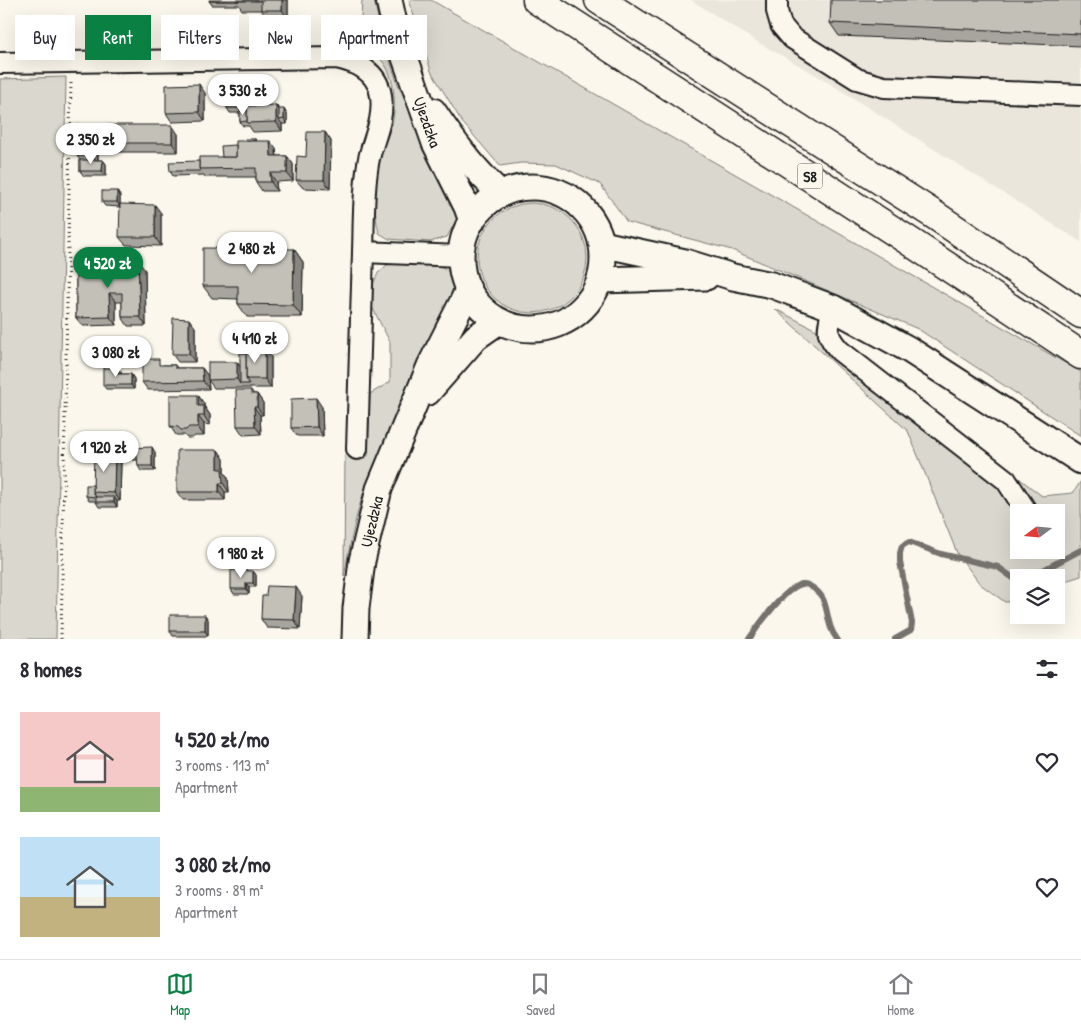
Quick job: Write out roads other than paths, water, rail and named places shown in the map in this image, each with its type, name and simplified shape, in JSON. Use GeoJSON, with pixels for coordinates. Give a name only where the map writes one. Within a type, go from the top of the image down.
{"type":"FeatureCollection","features":[{"type":"Feature","properties":{"kind":"highway","name":"S8"},"geometry":{"type":"LineString","coordinates":[[537,0],[917,246],[1081,355]]}},
{"type":"Feature","properties":{"kind":"highway","name":"S8"},"geometry":{"type":"LineString","coordinates":[[599,0],[933,214],[1081,314]]}},
{"type":"Feature","properties":{"kind":"main road","name":"Ujezdzka"},"geometry":{"type":"LineString","coordinates":[[389,0],[396,32],[435,143],[468,208],[472,221]]}},
{"type":"Feature","properties":{"kind":"main road","name":"Ujezdzka"},"geometry":{"type":"LineString","coordinates":[[411,76],[450,136],[474,166],[502,194]]}},
{"type":"Feature","properties":{"kind":"main road"},"geometry":{"type":"LineString","coordinates":[[533,187],[549,189],[564,194],[578,203],[589,215],[597,229],[602,244],[604,262],[600,280],[591,299],[577,314],[559,324],[539,330],[518,328],[499,321],[486,313],[468,289],[463,275],[460,256],[463,240],[472,221],[485,205],[502,194],[517,188],[533,187]]}},
{"type":"Feature","properties":{"kind":"main road"},"geometry":{"type":"LineString","coordinates":[[602,244],[685,262],[733,277],[772,286],[833,308],[908,349],[1081,461]]}},
{"type":"Feature","properties":{"kind":"main road"},"geometry":{"type":"LineString","coordinates":[[600,280],[733,277]]}},
{"type":"Feature","properties":{"kind":"main road","name":"Ujezdzka"},"geometry":{"type":"LineString","coordinates":[[355,639],[356,608],[362,561],[380,489],[430,366],[468,289]]}},
{"type":"Feature","properties":{"kind":"main road","name":"Ujezdzka"},"geometry":{"type":"LineString","coordinates":[[412,412],[476,337],[499,321]]}},
{"type":"Feature","properties":{"kind":"street"},"geometry":{"type":"LineString","coordinates":[[776,0],[781,25],[792,38],[857,79],[884,87],[1081,95]]}},
{"type":"Feature","properties":{"kind":"street"},"geometry":{"type":"LineString","coordinates":[[0,63],[336,58],[353,62],[367,70],[376,81],[382,98],[380,121],[369,155],[364,191],[364,252],[357,449]]}},
{"type":"Feature","properties":{"kind":"street"},"geometry":{"type":"LineString","coordinates":[[364,252],[460,256]]}},
{"type":"Feature","properties":{"kind":"street"},"geometry":{"type":"LineString","coordinates":[[833,308],[828,332],[831,341],[840,351],[1006,480],[1022,504]]}},
{"type":"Feature","properties":{"kind":"waterway"},"geometry":{"type":"LineString","coordinates":[[895,639],[911,630],[912,623],[900,562],[902,546],[909,542],[941,554],[998,567],[1010,576]]}},
{"type":"Feature","properties":{"kind":"waterway"},"geometry":{"type":"LineString","coordinates":[[1045,569],[1081,550]]}},
{"type":"Feature","properties":{"kind":"waterway"},"geometry":{"type":"LineString","coordinates":[[749,639],[781,599],[788,592],[802,584],[811,587],[822,597],[831,629],[837,639]]}}]}
